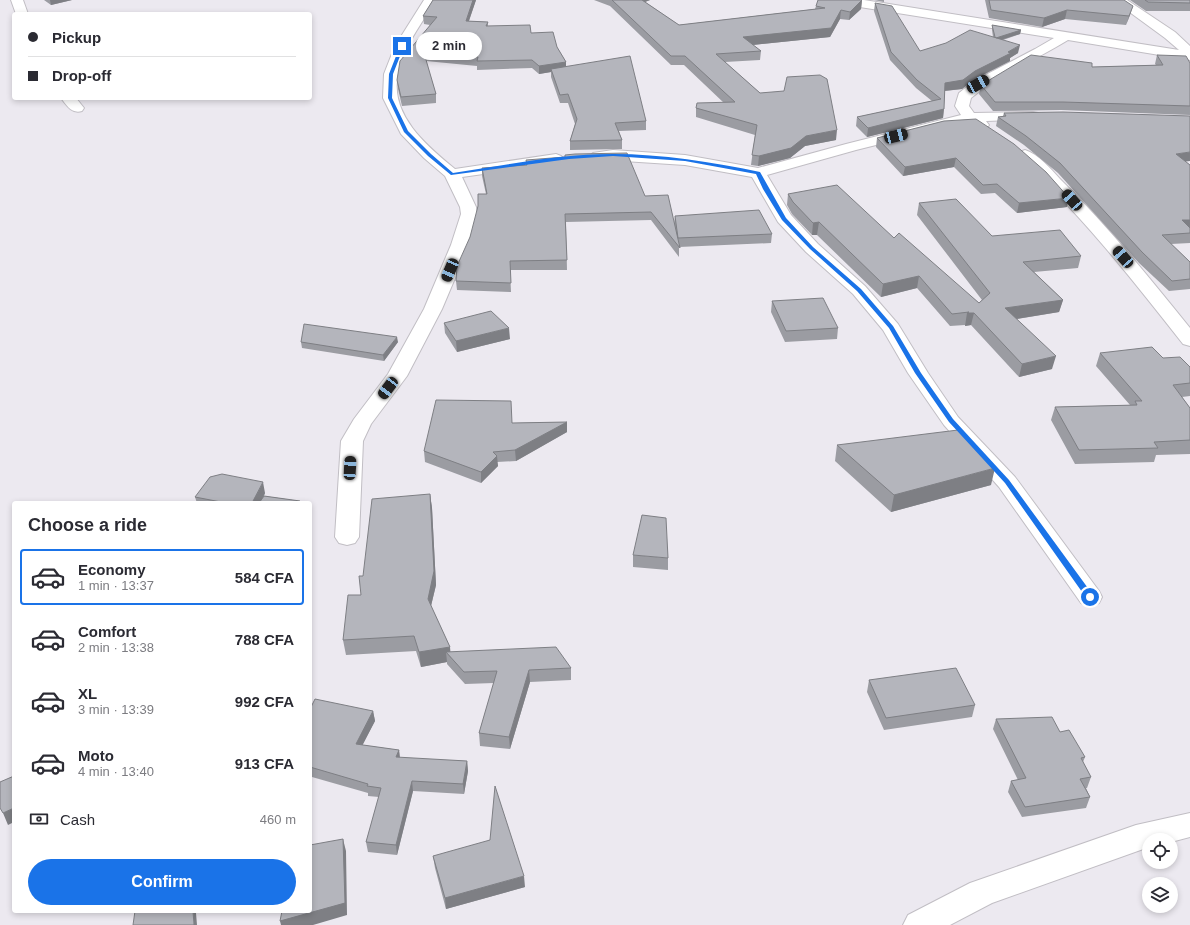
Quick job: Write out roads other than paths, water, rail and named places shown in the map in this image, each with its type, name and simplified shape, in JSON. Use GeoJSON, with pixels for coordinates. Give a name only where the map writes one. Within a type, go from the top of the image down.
{"type":"FeatureCollection","features":[{"type":"Feature","properties":{"kind":"street"},"geometry":{"type":"LineString","coordinates":[[17,0],[21,12]]}},
{"type":"Feature","properties":{"kind":"street"},"geometry":{"type":"LineString","coordinates":[[347,537],[352,441],[361,423],[397,376],[433,309],[460,245],[469,214],[468,207],[452,174],[429,155],[406,131],[390,98],[391,74],[402,46],[430,0]]}},
{"type":"Feature","properties":{"kind":"street"},"geometry":{"type":"LineString","coordinates":[[841,0],[1190,56]]}},
{"type":"Feature","properties":{"kind":"street"},"geometry":{"type":"LineString","coordinates":[[1120,0],[1170,35],[1190,53]]}},
{"type":"Feature","properties":{"kind":"street"},"geometry":{"type":"LineString","coordinates":[[994,133],[970,117],[962,106],[964,96],[978,84],[1040,52],[1064,36]]}},
{"type":"Feature","properties":{"kind":"street"},"geometry":{"type":"LineString","coordinates":[[584,157],[613,155],[685,160],[758,173],[851,147],[970,117],[1045,116]]}},
{"type":"Feature","properties":{"kind":"street"},"geometry":{"type":"LineString","coordinates":[[1012,145],[1056,182],[1133,269],[1190,340]]}},
{"type":"Feature","properties":{"kind":"street"},"geometry":{"type":"LineString","coordinates":[[452,174],[569,157]]}},
{"type":"Feature","properties":{"kind":"street"},"geometry":{"type":"LineString","coordinates":[[758,173],[784,218],[812,248],[859,290],[891,328],[918,373],[951,421],[1007,482],[1090,597]]}},
{"type":"Feature","properties":{"kind":"street"},"geometry":{"type":"LineString","coordinates":[[919,925],[981,893],[1136,838],[1190,825]]}}]}
